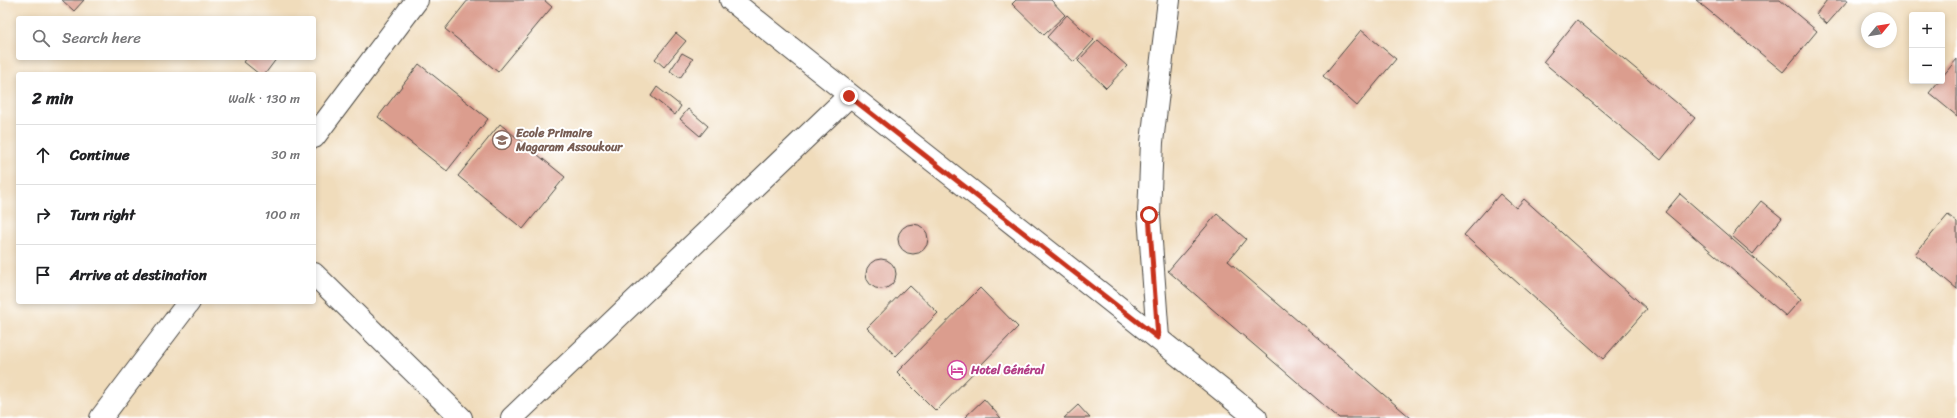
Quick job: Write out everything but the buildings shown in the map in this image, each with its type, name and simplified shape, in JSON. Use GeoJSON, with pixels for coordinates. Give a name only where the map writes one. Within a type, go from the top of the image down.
{"type":"FeatureCollection","features":[{"type":"Feature","properties":{"kind":"street"},"geometry":{"type":"LineString","coordinates":[[316,134],[417,0]]}},
{"type":"Feature","properties":{"kind":"street"},"geometry":{"type":"LineString","coordinates":[[731,0],[849,96],[1158,338],[1256,418]]}},
{"type":"Feature","properties":{"kind":"street"},"geometry":{"type":"LineString","coordinates":[[1158,338],[1149,215],[1152,142],[1169,0]]}},
{"type":"Feature","properties":{"kind":"street"},"geometry":{"type":"LineString","coordinates":[[512,418],[849,96]]}},
{"type":"Feature","properties":{"kind":"street"},"geometry":{"type":"LineString","coordinates":[[316,276],[461,418]]}},
{"type":"Feature","properties":{"kind":"street"},"geometry":{"type":"LineString","coordinates":[[101,418],[188,304]]}},
{"type":"Feature","properties":{"kind":"place","name":"Ecole Primaire Magaram Assoukour"},"geometry":{"type":"Point","coordinates":[502,140]}},
{"type":"Feature","properties":{"kind":"place","name":"Hotel Général"},"geometry":{"type":"Point","coordinates":[957,370]}},
{"type":"Feature","properties":{"kind":"route"},"geometry":{"type":"LineString","coordinates":[[849,96],[1158,338],[1149,215]]}}]}
